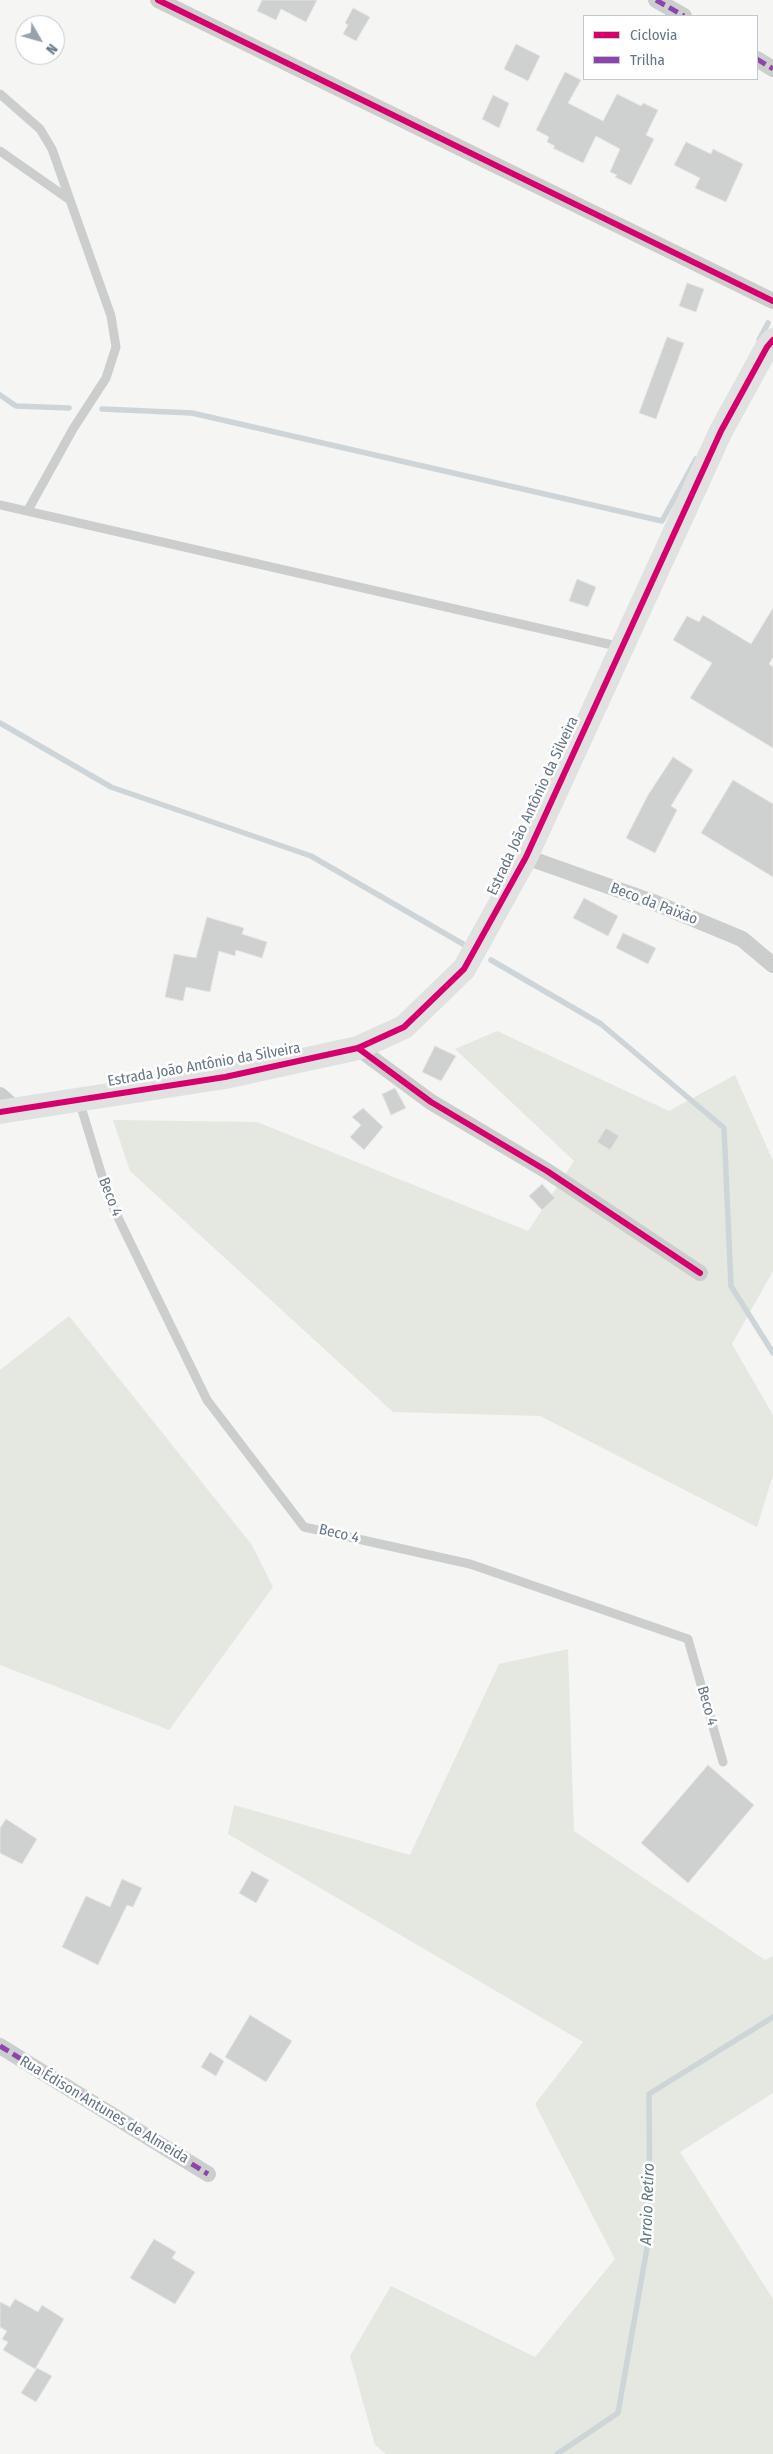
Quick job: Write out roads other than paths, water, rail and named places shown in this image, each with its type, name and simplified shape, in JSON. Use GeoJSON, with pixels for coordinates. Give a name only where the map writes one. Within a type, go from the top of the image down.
{"type":"FeatureCollection","features":[{"type":"Feature","properties":{"kind":"main road","name":"Estrada João Antônio da Silveira"},"geometry":{"type":"LineString","coordinates":[[6,1106],[79,1100],[225,1077],[358,1048],[404,1027],[464,969],[526,857],[722,431],[767,346],[773,340]]}},
{"type":"Feature","properties":{"kind":"street"},"geometry":{"type":"LineString","coordinates":[[158,0],[773,301]]}},
{"type":"Feature","properties":{"kind":"street"},"geometry":{"type":"LineString","coordinates":[[656,0],[682,15]]}},
{"type":"Feature","properties":{"kind":"street"},"geometry":{"type":"LineString","coordinates":[[758,60],[773,68]]}},
{"type":"Feature","properties":{"kind":"street","name":"Beco da Paixão"},"geometry":{"type":"LineString","coordinates":[[526,857],[653,902],[742,940],[773,965]]}},
{"type":"Feature","properties":{"kind":"street"},"geometry":{"type":"LineString","coordinates":[[358,1048],[431,1102],[546,1172],[700,1273]]}},
{"type":"Feature","properties":{"kind":"street","name":"Rua Édison Antunes de Almeida"},"geometry":{"type":"LineString","coordinates":[[0,2046],[208,2174]]}},
{"type":"Feature","properties":{"kind":"lane"},"geometry":{"type":"LineString","coordinates":[[0,94],[40,129],[52,149],[111,316],[116,347],[106,378],[68,437],[28,510]]}},
{"type":"Feature","properties":{"kind":"lane"},"geometry":{"type":"LineString","coordinates":[[0,151],[70,200]]}},
{"type":"Feature","properties":{"kind":"lane"},"geometry":{"type":"LineString","coordinates":[[0,505],[621,647]]}},
{"type":"Feature","properties":{"kind":"lane","name":"Beco 4"},"geometry":{"type":"LineString","coordinates":[[79,1100],[109,1199],[206,1400],[304,1526],[470,1564],[688,1639],[723,1762]]}},
{"type":"Feature","properties":{"kind":"waterway"},"geometry":{"type":"LineString","coordinates":[[759,340],[768,323]]}},
{"type":"Feature","properties":{"kind":"waterway"},"geometry":{"type":"LineString","coordinates":[[0,395],[16,406],[69,408]]}},
{"type":"Feature","properties":{"kind":"waterway"},"geometry":{"type":"LineString","coordinates":[[102,409],[192,413],[662,521],[696,459]]}},
{"type":"Feature","properties":{"kind":"waterway"},"geometry":{"type":"LineString","coordinates":[[0,723],[111,787],[311,856],[463,944]]}},
{"type":"Feature","properties":{"kind":"waterway"},"geometry":{"type":"LineString","coordinates":[[491,960],[601,1024],[724,1128],[731,1286],[773,1353]]}},
{"type":"Feature","properties":{"kind":"waterway","name":"Arroio Retiro"},"geometry":{"type":"LineString","coordinates":[[557,2454],[618,2413],[650,2231],[649,2094],[773,2017]]}}]}
